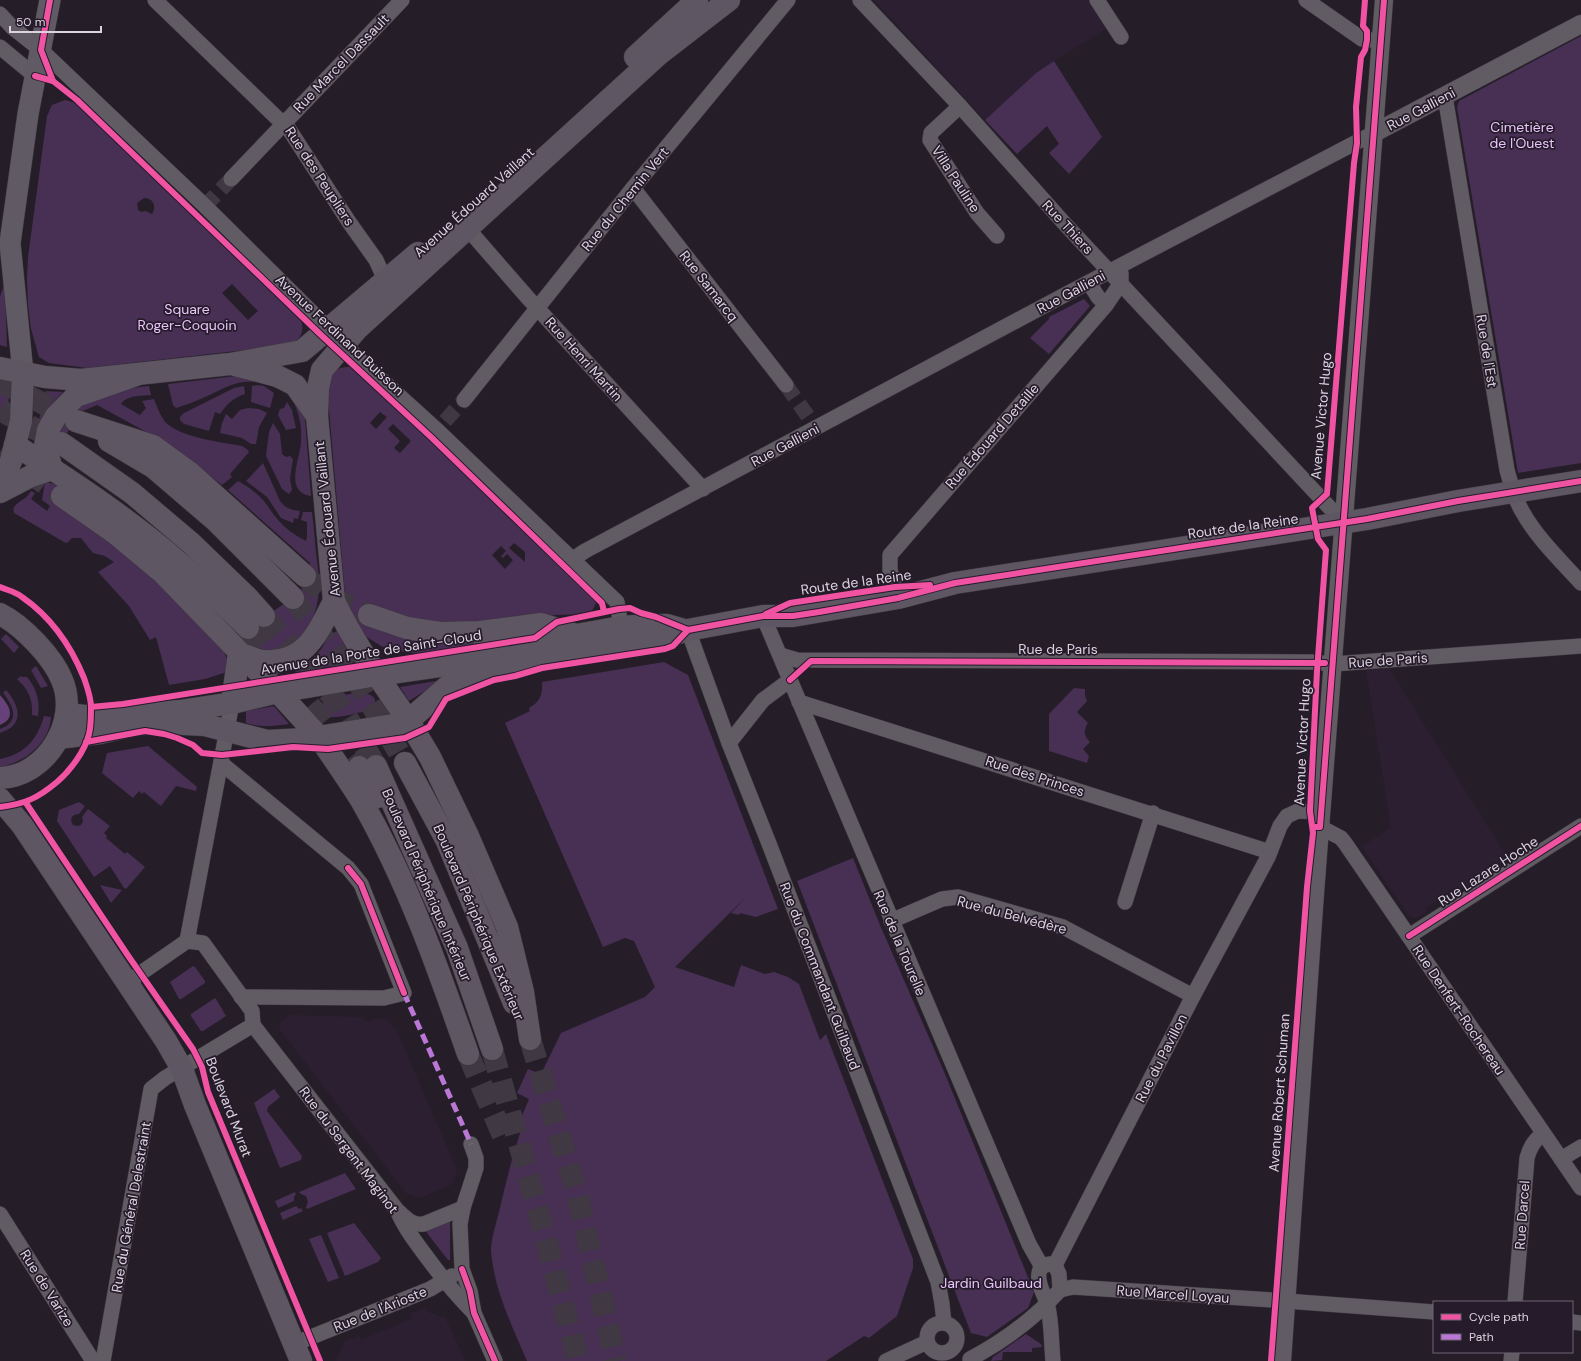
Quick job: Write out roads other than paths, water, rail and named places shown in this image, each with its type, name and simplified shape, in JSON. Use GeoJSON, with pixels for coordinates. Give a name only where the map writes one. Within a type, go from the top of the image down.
{"type":"FeatureCollection","features":[{"type":"Feature","properties":{"kind":"main road"},"geometry":{"type":"LineString","coordinates":[[0,267],[10,243],[35,76],[50,0]]}},
{"type":"Feature","properties":{"kind":"main road","name":"Avenue Édouard Vaillant"},"geometry":{"type":"LineString","coordinates":[[0,368],[23,373],[81,380],[230,364],[302,350],[402,268],[697,0]]}},
{"type":"Feature","properties":{"kind":"main road","name":"Avenue Édouard Vaillant"},"geometry":{"type":"LineString","coordinates":[[530,1039],[523,992],[507,927],[468,836],[430,757],[409,722],[369,665],[334,601],[317,416],[318,388],[322,370],[357,329],[658,55],[729,0]]}},
{"type":"Feature","properties":{"kind":"main road"},"geometry":{"type":"LineString","coordinates":[[0,488],[8,441],[21,421],[23,373],[10,243]]}},
{"type":"Feature","properties":{"kind":"main road","name":"Avenue Édouard Vaillant"},"geometry":{"type":"LineString","coordinates":[[230,364],[276,376],[295,386],[317,416]]}},
{"type":"Feature","properties":{"kind":"main road"},"geometry":{"type":"LineString","coordinates":[[52,469],[45,446],[48,430],[56,416],[76,396],[136,375]]}},
{"type":"Feature","properties":{"kind":"main road"},"geometry":{"type":"LineString","coordinates":[[292,598],[216,521],[153,467],[76,421],[153,446],[190,473],[305,576]]}},
{"type":"Feature","properties":{"kind":"main road"},"geometry":{"type":"LineString","coordinates":[[8,441],[52,469],[122,518],[256,622],[242,592],[180,533],[132,493],[61,443]]}},
{"type":"Feature","properties":{"kind":"main road"},"geometry":{"type":"LineString","coordinates":[[0,492],[31,476],[52,469]]}},
{"type":"Feature","properties":{"kind":"main road","name":"Route de la Reine"},"geometry":{"type":"LineString","coordinates":[[688,630],[763,616],[793,616],[896,592],[1344,523],[1581,481]]}},
{"type":"Feature","properties":{"kind":"main road"},"geometry":{"type":"LineString","coordinates":[[62,496],[115,533],[163,573],[239,653],[268,680],[320,737],[361,801],[394,864],[435,958],[468,1054]]}},
{"type":"Feature","properties":{"kind":"main road"},"geometry":{"type":"LineString","coordinates":[[239,653],[264,661],[285,659],[305,649],[315,637],[334,601]]}},
{"type":"Feature","properties":{"kind":"main road"},"geometry":{"type":"LineString","coordinates":[[0,614],[16,625],[29,637],[43,651],[57,669],[63,681],[67,706],[67,714],[58,738],[49,754],[40,762],[19,775],[5,778]]}},
{"type":"Feature","properties":{"kind":"main road"},"geometry":{"type":"LineString","coordinates":[[369,615],[407,628],[440,633],[480,632],[541,624],[576,635]]}},
{"type":"Feature","properties":{"kind":"main road","name":"Avenue de la Porte de Saint-Cloud"},"geometry":{"type":"LineString","coordinates":[[67,714],[94,717],[180,711],[232,704],[278,692],[377,675],[516,655],[576,635],[650,625],[667,626],[688,630]]}},
{"type":"Feature","properties":{"kind":"main road"},"geometry":{"type":"LineString","coordinates":[[58,738],[100,733],[138,724],[204,725],[267,741],[320,737],[409,722],[448,686],[487,672],[602,648],[662,638],[688,630]]}},
{"type":"Feature","properties":{"kind":"main road"},"geometry":{"type":"LineString","coordinates":[[232,704],[239,653]]}},
{"type":"Feature","properties":{"kind":"main road","name":"Boulevard Périphérique Extérieur"},"geometry":{"type":"LineString","coordinates":[[405,762],[447,841],[530,1039]]}},
{"type":"Feature","properties":{"kind":"main road","name":"Boulevard Périphérique Intérieur"},"geometry":{"type":"LineString","coordinates":[[368,767],[416,856],[457,948],[492,1049]]}},
{"type":"Feature","properties":{"kind":"main road","name":"Boulevard Murat"},"geometry":{"type":"LineString","coordinates":[[5,778],[22,825]]}},
{"type":"Feature","properties":{"kind":"main road","name":"Boulevard Murat"},"geometry":{"type":"LineString","coordinates":[[0,799],[22,825],[128,982],[182,1068],[195,1105],[298,1353]]}},
{"type":"Feature","properties":{"kind":"street","name":"Rue des Peupliers"},"geometry":{"type":"LineString","coordinates":[[155,0],[277,118],[285,123],[349,222],[376,260],[386,280]]}},
{"type":"Feature","properties":{"kind":"street","name":"Rue Marcel Dassault"},"geometry":{"type":"LineString","coordinates":[[231,179],[402,0]]}},
{"type":"Feature","properties":{"kind":"street","name":"Rue du Chemin Vert"},"geometry":{"type":"LineString","coordinates":[[464,400],[539,308],[633,188],[788,0]]}},
{"type":"Feature","properties":{"kind":"street","name":"Rue Thiers"},"geometry":{"type":"LineString","coordinates":[[860,0],[960,106],[1049,206],[1116,269]]}},
{"type":"Feature","properties":{"kind":"street"},"geometry":{"type":"LineString","coordinates":[[1097,0],[1121,37]]}},
{"type":"Feature","properties":{"kind":"street"},"geometry":{"type":"LineString","coordinates":[[1306,0],[1362,39],[1381,41]]}},
{"type":"Feature","properties":{"kind":"street","name":"Avenue Victor Hugo"},"geometry":{"type":"LineString","coordinates":[[1321,819],[1384,0]]}},
{"type":"Feature","properties":{"kind":"street","name":"Avenue Ferdinand Buisson"},"geometry":{"type":"LineString","coordinates":[[0,14],[6,28],[41,50],[205,206],[343,344],[441,426],[617,602],[621,628]]}},
{"type":"Feature","properties":{"kind":"street","name":"Rue Gallieni"},"geometry":{"type":"LineString","coordinates":[[573,559],[585,551],[1089,283],[1581,24]]}},
{"type":"Feature","properties":{"kind":"street"},"geometry":{"type":"LineString","coordinates":[[0,47],[35,76]]}},
{"type":"Feature","properties":{"kind":"street","name":"Rue de l'Est"},"geometry":{"type":"LineString","coordinates":[[1445,96],[1507,470],[1513,492],[1521,510],[1531,526],[1581,583]]}},
{"type":"Feature","properties":{"kind":"street","name":"Villa Pauline"},"geometry":{"type":"LineString","coordinates":[[960,106],[931,133],[930,140],[977,213],[997,236]]}},
{"type":"Feature","properties":{"kind":"street","name":"Rue Samarcq"},"geometry":{"type":"LineString","coordinates":[[633,188],[786,385]]}},
{"type":"Feature","properties":{"kind":"street","name":"Rue Henri Martin"},"geometry":{"type":"LineString","coordinates":[[467,228],[703,489]]}},
{"type":"Feature","properties":{"kind":"street"},"geometry":{"type":"LineString","coordinates":[[1116,269],[1121,283],[1344,523]]}},
{"type":"Feature","properties":{"kind":"street"},"geometry":{"type":"LineString","coordinates":[[1089,283],[1098,297],[1106,305]]}},
{"type":"Feature","properties":{"kind":"street","name":"Rue Édouard Detaille"},"geometry":{"type":"LineString","coordinates":[[896,592],[889,565],[890,555],[1106,305],[1121,283]]}},
{"type":"Feature","properties":{"kind":"street","name":"Rue de la Tourelle"},"geometry":{"type":"LineString","coordinates":[[763,616],[1029,1244],[1048,1266],[1059,1274],[1060,1290]]}},
{"type":"Feature","properties":{"kind":"street"},"geometry":{"type":"LineString","coordinates":[[602,648],[618,635],[621,628]]}},
{"type":"Feature","properties":{"kind":"street","name":"Rue du Commandant Guilbaud"},"geometry":{"type":"LineString","coordinates":[[688,630],[729,743],[938,1282],[944,1323]]}},
{"type":"Feature","properties":{"kind":"street","name":"Rue de Paris"},"geometry":{"type":"LineString","coordinates":[[780,655],[797,660],[1311,662],[1333,664],[1581,646]]}},
{"type":"Feature","properties":{"kind":"street"},"geometry":{"type":"LineString","coordinates":[[729,743],[763,700],[790,680]]}},
{"type":"Feature","properties":{"kind":"street","name":"Rue des Princes"},"geometry":{"type":"LineString","coordinates":[[799,702],[1153,813],[1270,852]]}},
{"type":"Feature","properties":{"kind":"street"},"geometry":{"type":"LineString","coordinates":[[187,941],[232,704]]}},
{"type":"Feature","properties":{"kind":"street"},"geometry":{"type":"LineString","coordinates":[[221,763],[348,868],[361,884],[404,993],[384,998],[241,997]]}},
{"type":"Feature","properties":{"kind":"street","name":"Rue du Pavillon"},"geometry":{"type":"LineString","coordinates":[[1048,1266],[1270,852],[1280,826],[1287,816],[1298,811],[1321,819]]}},
{"type":"Feature","properties":{"kind":"street"},"geometry":{"type":"LineString","coordinates":[[1125,902],[1153,813]]}},
{"type":"Feature","properties":{"kind":"street","name":"Rue Denfert-Rochereau"},"geometry":{"type":"LineString","coordinates":[[1321,819],[1341,838],[1581,1188]]}},
{"type":"Feature","properties":{"kind":"street","name":"Avenue Robert Schuman"},"geometry":{"type":"LineString","coordinates":[[1282,1361],[1321,819]]}},
{"type":"Feature","properties":{"kind":"street","name":"Rue Lazare Hoche"},"geometry":{"type":"LineString","coordinates":[[1409,936],[1581,826]]}},
{"type":"Feature","properties":{"kind":"street","name":"Rue du Belvédère"},"geometry":{"type":"LineString","coordinates":[[891,921],[942,900],[958,897],[1063,927],[1193,996]]}},
{"type":"Feature","properties":{"kind":"street"},"geometry":{"type":"LineString","coordinates":[[128,982],[187,941],[203,943],[252,1011],[253,1025]]}},
{"type":"Feature","properties":{"kind":"street","name":"Rue du Général Delestraint"},"geometry":{"type":"LineString","coordinates":[[103,1361],[151,1089],[165,1078],[253,1025]]}},
{"type":"Feature","properties":{"kind":"street","name":"Rue du Sergent Maginot"},"geometry":{"type":"LineString","coordinates":[[253,1025],[397,1210],[405,1228],[445,1281],[474,1313]]}},
{"type":"Feature","properties":{"kind":"street","name":"Rue Darcel"},"geometry":{"type":"LineString","coordinates":[[1515,1301],[1527,1158],[1529,1148],[1534,1140],[1543,1133]]}},
{"type":"Feature","properties":{"kind":"street"},"geometry":{"type":"LineString","coordinates":[[471,1144],[476,1158],[476,1168],[463,1208],[460,1235],[462,1269],[470,1291],[474,1313],[495,1361]]}},
{"type":"Feature","properties":{"kind":"street"},"geometry":{"type":"LineString","coordinates":[[1561,1159],[1581,1147]]}},
{"type":"Feature","properties":{"kind":"street"},"geometry":{"type":"LineString","coordinates":[[397,1210],[411,1222],[418,1225],[463,1208]]}},
{"type":"Feature","properties":{"kind":"street","name":"Rue de Varize"},"geometry":{"type":"LineString","coordinates":[[0,1214],[93,1361]]}},
{"type":"Feature","properties":{"kind":"street"},"geometry":{"type":"LineString","coordinates":[[1048,1266],[1039,1272],[1039,1278],[1047,1304],[1053,1361]]}},
{"type":"Feature","properties":{"kind":"street","name":"Rue de l'Arioste"},"geometry":{"type":"LineString","coordinates":[[298,1353],[445,1281],[462,1269]]}},
{"type":"Feature","properties":{"kind":"street","name":"Rue Marcel Loyau"},"geometry":{"type":"LineString","coordinates":[[1060,1290],[1073,1287],[1433,1312]]}},
{"type":"Feature","properties":{"kind":"street"},"geometry":{"type":"LineString","coordinates":[[955,1345],[970,1360],[1030,1320],[1060,1290]]}},
{"type":"Feature","properties":{"kind":"street"},"geometry":{"type":"LineString","coordinates":[[939,1323],[944,1323],[952,1327],[955,1331],[956,1341],[952,1349],[942,1353],[933,1350],[927,1342],[927,1337],[930,1328],[939,1323]]}},
{"type":"Feature","properties":{"kind":"street"},"geometry":{"type":"LineString","coordinates":[[886,1361],[927,1342]]}},
{"type":"Feature","properties":{"kind":"tunnel"},"geometry":{"type":"LineString","coordinates":[[205,206],[231,179]]}},
{"type":"Feature","properties":{"kind":"tunnel"},"geometry":{"type":"LineString","coordinates":[[0,381],[76,421]]}},
{"type":"Feature","properties":{"kind":"tunnel"},"geometry":{"type":"LineString","coordinates":[[786,385],[816,428]]}},
{"type":"Feature","properties":{"kind":"tunnel"},"geometry":{"type":"LineString","coordinates":[[445,421],[464,400]]}},
{"type":"Feature","properties":{"kind":"tunnel"},"geometry":{"type":"LineString","coordinates":[[0,410],[61,443]]}},
{"type":"Feature","properties":{"kind":"tunnel"},"geometry":{"type":"LineString","coordinates":[[0,452],[62,496]]}},
{"type":"Feature","properties":{"kind":"tunnel"},"geometry":{"type":"LineString","coordinates":[[305,576],[326,595],[369,615]]}},
{"type":"Feature","properties":{"kind":"tunnel"},"geometry":{"type":"LineString","coordinates":[[293,598],[361,687],[405,763]]}},
{"type":"Feature","properties":{"kind":"tunnel"},"geometry":{"type":"LineString","coordinates":[[264,616],[339,704],[376,766]]}},
{"type":"Feature","properties":{"kind":"tunnel"},"geometry":{"type":"LineString","coordinates":[[248,628],[359,767]]}},
{"type":"Feature","properties":{"kind":"tunnel"},"geometry":{"type":"LineString","coordinates":[[530,1039],[577,1193],[616,1361]]}},
{"type":"Feature","properties":{"kind":"tunnel"},"geometry":{"type":"LineString","coordinates":[[492,1049],[545,1235],[578,1361]]}},
{"type":"Feature","properties":{"kind":"tunnel"},"geometry":{"type":"LineString","coordinates":[[468,1054],[507,1145]]}},
{"type":"Feature","properties":{"kind":"park label","name":"Cimetière de l'Ouest"},"geometry":{"type":"Point","coordinates":[1522,136]}},
{"type":"Feature","properties":{"kind":"park label","name":"Square Roger-Coquoin"},"geometry":{"type":"Point","coordinates":[187,318]}},
{"type":"Feature","properties":{"kind":"park label","name":"Jardin Guilbaud"},"geometry":{"type":"Point","coordinates":[991,1283]}}]}
